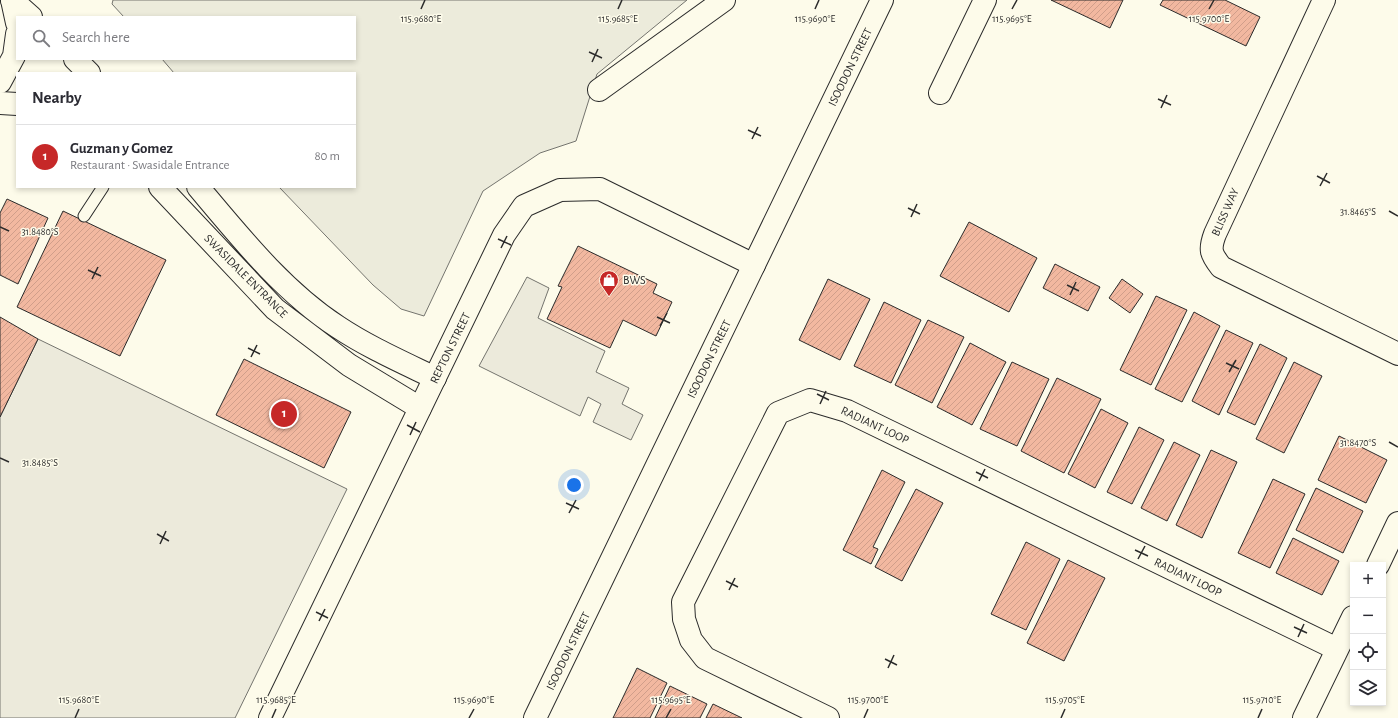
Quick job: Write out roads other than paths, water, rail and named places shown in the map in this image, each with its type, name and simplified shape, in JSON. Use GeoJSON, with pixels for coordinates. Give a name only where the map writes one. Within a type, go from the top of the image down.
{"type":"FeatureCollection","features":[{"type":"Feature","properties":{"kind":"street"},"geometry":{"type":"LineString","coordinates":[[12,0],[30,16]]}},
{"type":"Feature","properties":{"kind":"street"},"geometry":{"type":"LineString","coordinates":[[12,0],[16,18]]}},
{"type":"Feature","properties":{"kind":"street"},"geometry":{"type":"LineString","coordinates":[[599,90],[724,0]]}},
{"type":"Feature","properties":{"kind":"street","name":"ISOODON STREET"},"geometry":{"type":"LineString","coordinates":[[535,718],[882,0]]}},
{"type":"Feature","properties":{"kind":"street"},"geometry":{"type":"LineString","coordinates":[[940,93],[985,0]]}},
{"type":"Feature","properties":{"kind":"street","name":"BLISS WAY"},"geometry":{"type":"LineString","coordinates":[[1324,0],[1214,234],[1210,247],[1214,257],[1222,267],[1398,354]]}},
{"type":"Feature","properties":{"kind":"street"},"geometry":{"type":"LineString","coordinates":[[0,82],[14,56],[16,41]]}},
{"type":"Feature","properties":{"kind":"street"},"geometry":{"type":"LineString","coordinates":[[76,60],[88,72]]}},
{"type":"Feature","properties":{"kind":"street"},"geometry":{"type":"LineString","coordinates":[[0,103],[16,104]]}},
{"type":"Feature","properties":{"kind":"street","name":"SWASIDALE ENTRANCE"},"geometry":{"type":"LineString","coordinates":[[161,188],[275,309],[349,365],[420,408]]}},
{"type":"Feature","properties":{"kind":"street","name":"SWASIDALE ENTRANCE"},"geometry":{"type":"LineString","coordinates":[[199,188],[229,225],[289,290],[337,327],[366,344],[435,378]]}},
{"type":"Feature","properties":{"kind":"street","name":"REPTON STREET"},"geometry":{"type":"LineString","coordinates":[[270,718],[504,235],[524,206],[560,190],[600,189],[754,265]]}},
{"type":"Feature","properties":{"kind":"street","name":"RADIANT LOOP"},"geometry":{"type":"LineString","coordinates":[[828,718],[705,658],[691,640],[684,619],[683,602],[778,414],[810,400],[847,411],[1337,649]]}},
{"type":"Feature","properties":{"kind":"street"},"geometry":{"type":"LineString","coordinates":[[1379,562],[1398,523]]}},
{"type":"Feature","properties":{"kind":"street"},"geometry":{"type":"LineString","coordinates":[[1304,718],[1350,623]]}},
{"type":"Feature","properties":{"kind":"lane"},"geometry":{"type":"LineString","coordinates":[[84,216],[102,188]]}},
{"type":"Feature","properties":{"kind":"place","name":"BWS"},"geometry":{"type":"Point","coordinates":[609,297]}},
{"type":"Feature","properties":{"kind":"place","name":"Guzman y Gomez"},"geometry":{"type":"Point","coordinates":[284,414]}}]}
